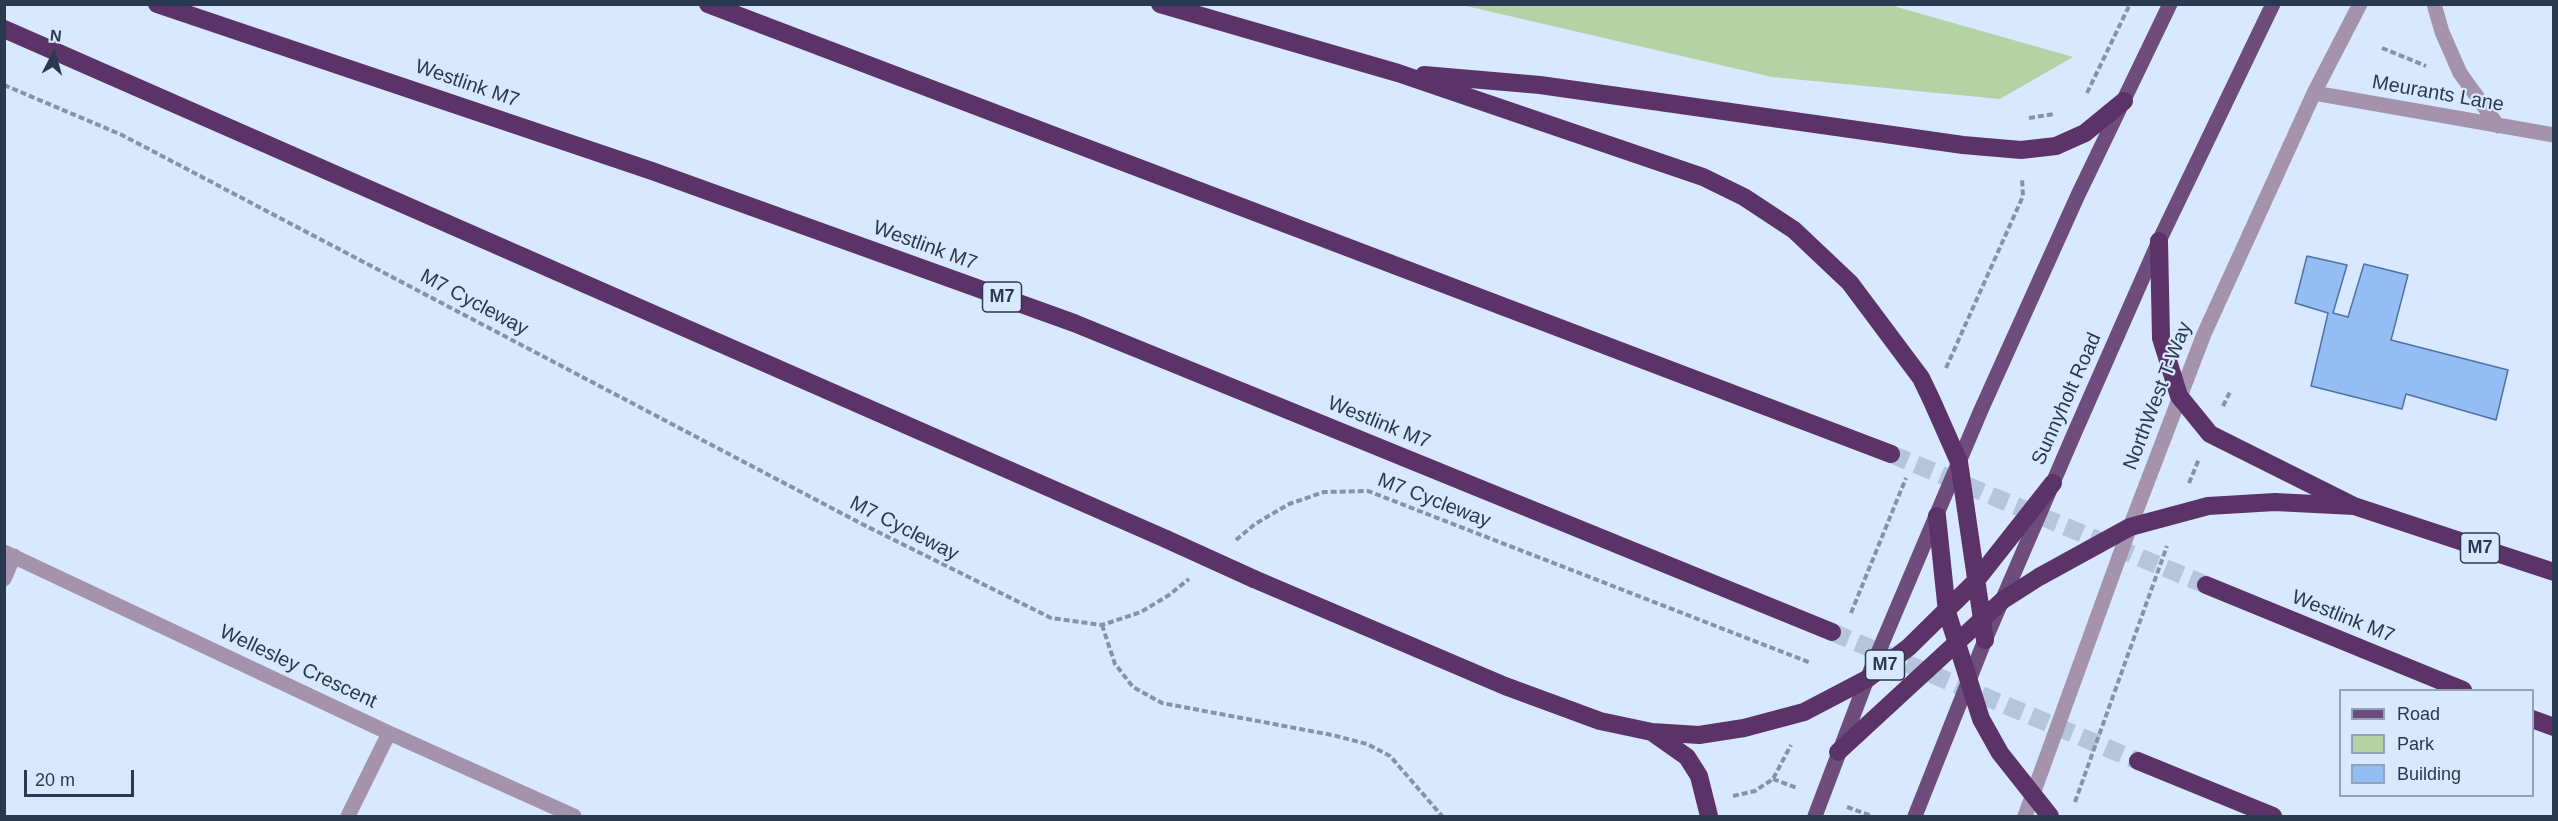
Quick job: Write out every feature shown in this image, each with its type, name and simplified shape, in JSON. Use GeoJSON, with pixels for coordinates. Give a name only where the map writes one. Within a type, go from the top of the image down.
{"type":"FeatureCollection","features":[{"type":"Feature","properties":{"kind":"highway","name":"Westlink M7"},"geometry":{"type":"LineString","coordinates":[[158,4],[652,171],[1074,323],[1832,632]]}},
{"type":"Feature","properties":{"kind":"highway"},"geometry":{"type":"LineString","coordinates":[[708,4],[1891,454]]}},
{"type":"Feature","properties":{"kind":"highway"},"geometry":{"type":"LineString","coordinates":[[1160,4],[1398,73],[1703,177],[1744,197],[1794,230],[1850,284],[1921,378],[1959,462],[1985,640]]}},
{"type":"Feature","properties":{"kind":"highway","name":"M7"},"geometry":{"type":"LineString","coordinates":[[4,28],[1254,579],[1505,686],[1600,721],[1652,732],[1699,735],[1744,729],[1804,712],[1867,679],[1909,647],[1947,612],[1975,582],[2053,483]]}},
{"type":"Feature","properties":{"kind":"highway"},"geometry":{"type":"LineString","coordinates":[[1398,73],[1540,85],[1963,145],[2021,150],[2056,146],[2085,133],[2124,101]]}},
{"type":"Feature","properties":{"kind":"highway","name":"M7"},"geometry":{"type":"LineString","coordinates":[[2159,241],[2162,338],[2179,396],[2210,434],[2354,506],[2553,572]]}},
{"type":"Feature","properties":{"kind":"highway"},"geometry":{"type":"LineString","coordinates":[[1838,752],[2003,600],[2039,577],[2130,527],[2208,506],[2275,502],[2354,506]]}},
{"type":"Feature","properties":{"kind":"highway"},"geometry":{"type":"LineString","coordinates":[[1937,516],[1947,612],[1982,718],[2000,753],[2050,816]]}},
{"type":"Feature","properties":{"kind":"highway","name":"Westlink M7"},"geometry":{"type":"LineString","coordinates":[[2206,585],[2461,689]]}},
{"type":"Feature","properties":{"kind":"highway"},"geometry":{"type":"LineString","coordinates":[[2534,720],[2553,727]]}},
{"type":"Feature","properties":{"kind":"highway"},"geometry":{"type":"LineString","coordinates":[[1652,732],[1687,757],[1699,776],[1709,816]]}},
{"type":"Feature","properties":{"kind":"highway"},"geometry":{"type":"LineString","coordinates":[[2138,761],[2273,816]]}},
{"type":"Feature","properties":{"kind":"main road"},"geometry":{"type":"LineString","coordinates":[[1815,816],[1867,679],[1959,462],[2035,289],[2170,4]]}},
{"type":"Feature","properties":{"kind":"main road","name":"Sunnyholt Road"},"geometry":{"type":"LineString","coordinates":[[1915,816],[1985,640],[2159,241],[2273,4]]}},
{"type":"Feature","properties":{"kind":"street","name":"NorthWest T-Way"},"geometry":{"type":"LineString","coordinates":[[2025,816],[2130,527],[2204,334],[2314,93],[2360,4]]}},
{"type":"Feature","properties":{"kind":"street"},"geometry":{"type":"LineString","coordinates":[[2434,4],[2442,32],[2460,73],[2498,126]]}},
{"type":"Feature","properties":{"kind":"street","name":"Meurants Lane"},"geometry":{"type":"LineString","coordinates":[[2314,93],[2553,135]]}},
{"type":"Feature","properties":{"kind":"street"},"geometry":{"type":"LineString","coordinates":[[4,579],[9,554]]}},
{"type":"Feature","properties":{"kind":"street","name":"Wellesley Crescent"},"geometry":{"type":"LineString","coordinates":[[9,554],[389,733],[574,816]]}},
{"type":"Feature","properties":{"kind":"street"},"geometry":{"type":"LineString","coordinates":[[348,816],[389,733]]}},
{"type":"Feature","properties":{"kind":"path"},"geometry":{"type":"LineString","coordinates":[[2085,98],[2130,4]]}},
{"type":"Feature","properties":{"kind":"path"},"geometry":{"type":"LineString","coordinates":[[2382,48],[2430,67]]}},
{"type":"Feature","properties":{"kind":"path","name":"M7 Cycleway"},"geometry":{"type":"LineString","coordinates":[[4,85],[122,135],[979,584],[1051,618],[1102,626],[1141,612],[1169,595],[1195,574]]}},
{"type":"Feature","properties":{"kind":"path"},"geometry":{"type":"LineString","coordinates":[[2021,119],[2058,114]]}},
{"type":"Feature","properties":{"kind":"path"},"geometry":{"type":"LineString","coordinates":[[1949,360],[2023,196],[2022,176]]}},
{"type":"Feature","properties":{"kind":"path"},"geometry":{"type":"LineString","coordinates":[[1851,615],[1909,469]]}},
{"type":"Feature","properties":{"kind":"path","name":"M7 Cycleway"},"geometry":{"type":"LineString","coordinates":[[1229,545],[1255,524],[1289,504],[1324,492],[1368,491],[1811,663]]}},
{"type":"Feature","properties":{"kind":"path"},"geometry":{"type":"LineString","coordinates":[[2080,791],[2166,548]]}},
{"type":"Feature","properties":{"kind":"path"},"geometry":{"type":"LineString","coordinates":[[1102,626],[1115,664],[1133,687],[1162,703],[1332,735],[1367,744],[1390,756],[1442,816]]}},
{"type":"Feature","properties":{"kind":"path"},"geometry":{"type":"LineString","coordinates":[[1728,797],[1755,791],[1773,779],[1787,755]]}},
{"type":"Feature","properties":{"kind":"green space"},"geometry":{"type":"Polygon","coordinates":[[[1462,5],[1890,5],[2073,57],[2000,99],[1772,77],[1462,5]]]}},
{"type":"Feature","properties":{"kind":"building"},"geometry":{"type":"Polygon","coordinates":[[[2307,256],[2347,265],[2333,313],[2348,317],[2364,264],[2408,275],[2391,340],[2508,370],[2496,420],[2406,394],[2402,409],[2311,386],[2328,313],[2295,303],[2307,256]]]}},
{"type":"Feature","properties":{"kind":"tunnel"},"geometry":{"type":"LineString","coordinates":[[1891,454],[2206,585]]}},
{"type":"Feature","properties":{"kind":"tunnel"},"geometry":{"type":"LineString","coordinates":[[1832,632],[2138,761]]}}]}
